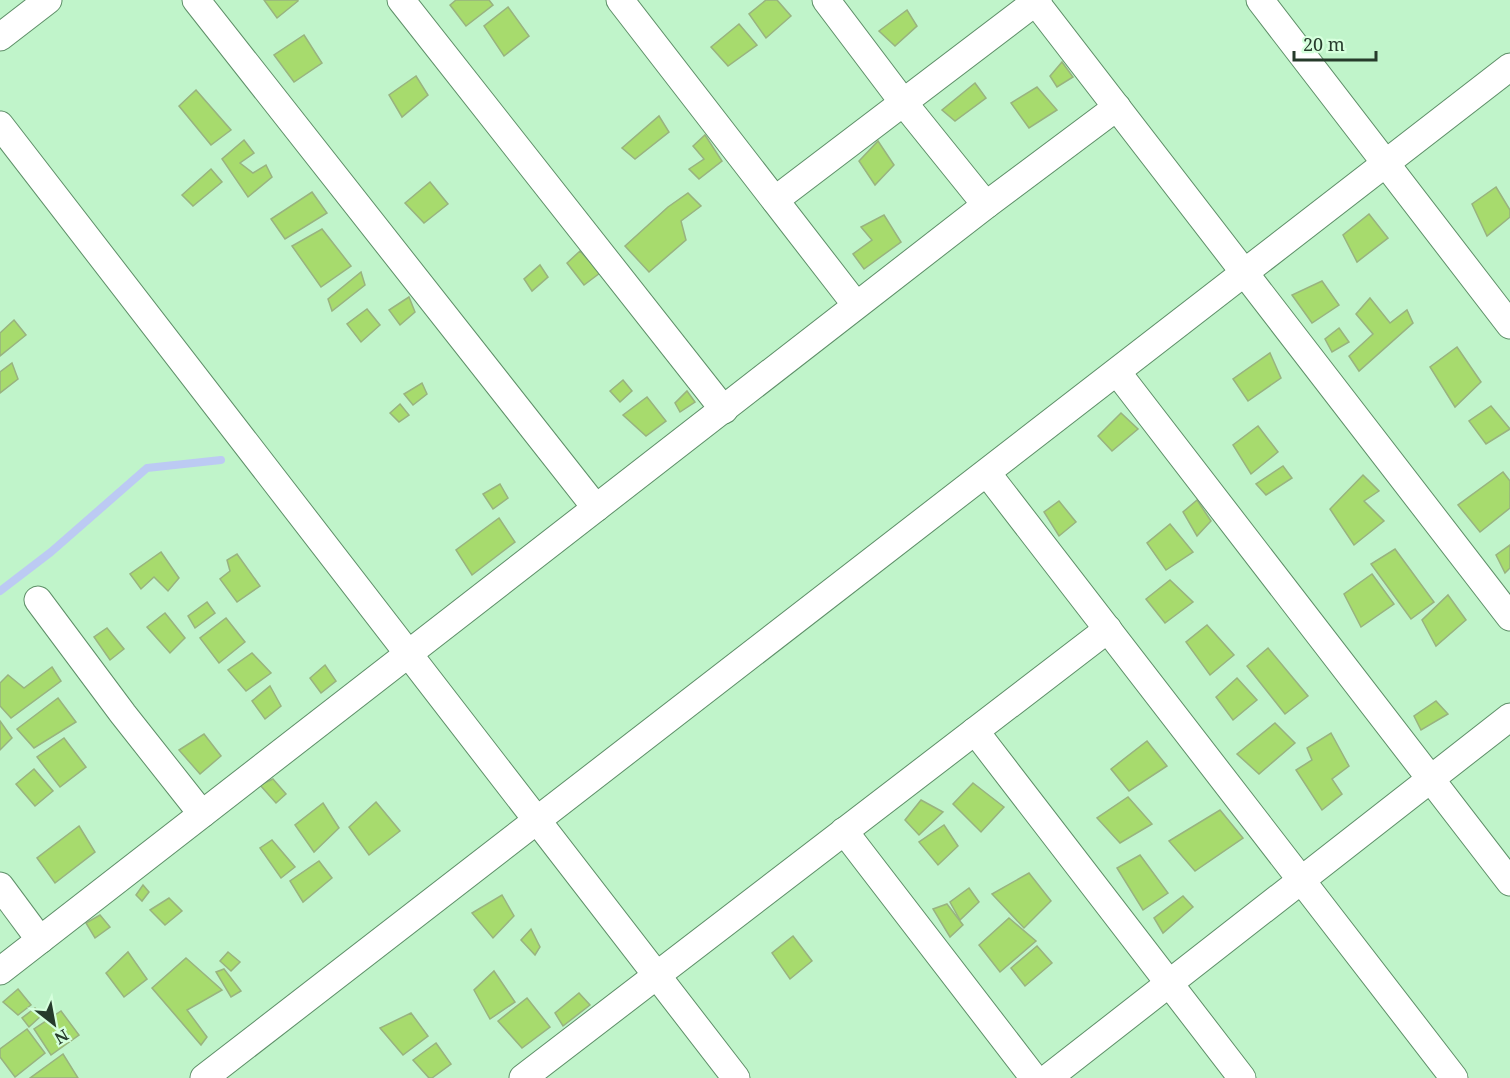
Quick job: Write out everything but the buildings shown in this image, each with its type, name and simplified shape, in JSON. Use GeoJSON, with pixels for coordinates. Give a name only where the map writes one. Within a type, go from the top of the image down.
{"type":"FeatureCollection","features":[{"type":"Feature","properties":{"kind":"street"},"geometry":{"type":"LineString","coordinates":[[0,37],[48,0]]}},
{"type":"Feature","properties":{"kind":"street"},"geometry":{"type":"LineString","coordinates":[[196,0],[596,508]]}},
{"type":"Feature","properties":{"kind":"street"},"geometry":{"type":"LineString","coordinates":[[401,0],[724,410]]}},
{"type":"Feature","properties":{"kind":"street"},"geometry":{"type":"LineString","coordinates":[[620,0],[856,305]]}},
{"type":"Feature","properties":{"kind":"street"},"geometry":{"type":"LineString","coordinates":[[826,0],[903,102],[986,205]]}},
{"type":"Feature","properties":{"kind":"street"},"geometry":{"type":"LineString","coordinates":[[1260,0],[1510,325]]}},
{"type":"Feature","properties":{"kind":"street"},"geometry":{"type":"LineString","coordinates":[[775,200],[1036,1],[1510,617]]}},
{"type":"Feature","properties":{"kind":"street"},"geometry":{"type":"LineString","coordinates":[[204,1078],[1510,67]]}},
{"type":"Feature","properties":{"kind":"street"},"geometry":{"type":"LineString","coordinates":[[0,971],[724,410],[856,305],[1117,107]]}},
{"type":"Feature","properties":{"kind":"street"},"geometry":{"type":"LineString","coordinates":[[0,125],[735,1078]]}},
{"type":"Feature","properties":{"kind":"street"},"geometry":{"type":"LineString","coordinates":[[1117,372],[1510,882]]}},
{"type":"Feature","properties":{"kind":"street"},"geometry":{"type":"LineString","coordinates":[[987,473],[1454,1078]]}},
{"type":"Feature","properties":{"kind":"street"},"geometry":{"type":"LineString","coordinates":[[38,600],[123,714],[202,814]]}},
{"type":"Feature","properties":{"kind":"street"},"geometry":{"type":"LineString","coordinates":[[523,1078],[1108,629]]}},
{"type":"Feature","properties":{"kind":"street"},"geometry":{"type":"LineString","coordinates":[[1047,1078],[1510,717]]}},
{"type":"Feature","properties":{"kind":"street"},"geometry":{"type":"LineString","coordinates":[[975,731],[1242,1078]]}},
{"type":"Feature","properties":{"kind":"street"},"geometry":{"type":"LineString","coordinates":[[844,831],[1034,1078]]}},
{"type":"Feature","properties":{"kind":"street"},"geometry":{"type":"LineString","coordinates":[[0,886],[40,940]]}},
{"type":"Feature","properties":{"kind":"waterway"},"geometry":{"type":"LineString","coordinates":[[0,591],[51,552],[147,468],[221,460]]}}]}
